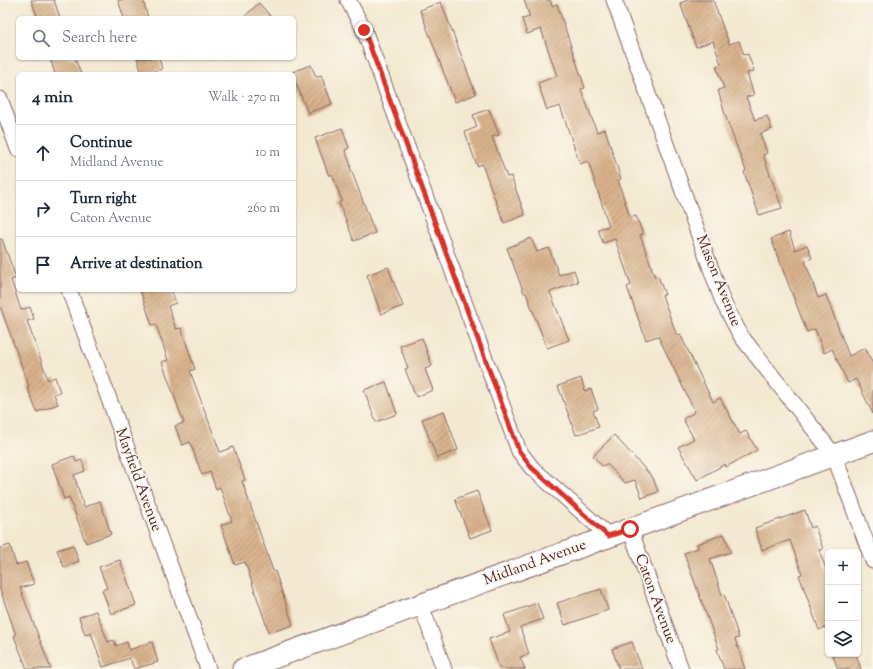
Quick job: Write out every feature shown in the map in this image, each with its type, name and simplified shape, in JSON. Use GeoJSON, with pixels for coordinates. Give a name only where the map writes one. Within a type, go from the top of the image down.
{"type":"FeatureCollection","features":[{"type":"Feature","properties":{"kind":"main road","name":"Midland Avenue"},"geometry":{"type":"LineString","coordinates":[[243,669],[873,441]]}},
{"type":"Feature","properties":{"kind":"street"},"geometry":{"type":"LineString","coordinates":[[348,0],[366,37],[519,451],[532,468],[608,536]]}},
{"type":"Feature","properties":{"kind":"street","name":"Mason Avenue"},"geometry":{"type":"LineString","coordinates":[[614,0],[723,302],[741,336],[834,454],[873,561]]}},
{"type":"Feature","properties":{"kind":"street"},"geometry":{"type":"LineString","coordinates":[[0,99],[16,143]]}},
{"type":"Feature","properties":{"kind":"street","name":"Mayfield Avenue"},"geometry":{"type":"LineString","coordinates":[[70,292],[208,669]]}},
{"type":"Feature","properties":{"kind":"street","name":"Caton Avenue"},"geometry":{"type":"LineString","coordinates":[[630,529],[681,669]]}},
{"type":"Feature","properties":{"kind":"street"},"geometry":{"type":"LineString","coordinates":[[420,605],[444,669]]}},
{"type":"Feature","properties":{"kind":"building"},"geometry":{"type":"Polygon","coordinates":[[[31,0],[54,0],[59,16],[37,16],[31,0]]]}},
{"type":"Feature","properties":{"kind":"building"},"geometry":{"type":"Polygon","coordinates":[[[118,0],[143,0],[147,16],[123,16],[118,0]]]}},
{"type":"Feature","properties":{"kind":"building"},"geometry":{"type":"Polygon","coordinates":[[[524,0],[550,0],[552,6],[557,4],[585,88],[581,89],[597,132],[605,129],[621,179],[618,180],[630,218],[636,216],[643,234],[640,235],[655,277],[658,276],[665,295],[662,295],[677,336],[680,334],[713,402],[720,398],[740,434],[746,431],[757,450],[726,467],[725,464],[697,480],[678,447],[694,439],[683,419],[695,412],[658,336],[646,340],[627,287],[631,285],[615,239],[603,243],[598,229],[609,226],[588,161],[580,164],[560,106],[547,110],[538,83],[557,76],[541,29],[527,34],[522,19],[530,17],[524,0]]]}},
{"type":"Feature","properties":{"kind":"building"},"geometry":{"type":"Polygon","coordinates":[[[688,0],[713,0],[729,44],[739,41],[744,55],[748,54],[754,71],[747,73],[754,95],[746,97],[755,120],[767,116],[772,129],[760,134],[767,153],[763,155],[782,208],[759,215],[744,172],[746,171],[725,115],[718,90],[724,88],[716,66],[721,64],[713,41],[696,47],[680,3],[688,0]]]}},
{"type":"Feature","properties":{"kind":"building"},"geometry":{"type":"Polygon","coordinates":[[[441,2],[476,94],[455,102],[420,10],[441,2]]]}},
{"type":"Feature","properties":{"kind":"building"},"geometry":{"type":"Polygon","coordinates":[[[259,3],[270,16],[245,16],[259,3]]]}},
{"type":"Feature","properties":{"kind":"building"},"geometry":{"type":"Polygon","coordinates":[[[51,60],[76,60],[80,72],[54,72],[51,60]]]}},
{"type":"Feature","properties":{"kind":"building"},"geometry":{"type":"Polygon","coordinates":[[[138,60],[160,60],[162,69],[152,72],[141,72],[138,60]]]}},
{"type":"Feature","properties":{"kind":"building"},"geometry":{"type":"Polygon","coordinates":[[[311,65],[316,77],[321,75],[332,104],[308,113],[296,83],[296,72],[292,72],[311,65]]]}},
{"type":"Feature","properties":{"kind":"building"},"geometry":{"type":"Polygon","coordinates":[[[489,109],[499,135],[492,137],[507,177],[511,176],[525,215],[504,223],[482,164],[477,166],[465,132],[477,127],[473,115],[489,109]]]}},
{"type":"Feature","properties":{"kind":"building"},"geometry":{"type":"Polygon","coordinates":[[[342,128],[349,148],[345,150],[351,166],[350,167],[375,233],[354,241],[339,203],[342,201],[332,174],[329,176],[315,138],[342,128]]]}},
{"type":"Feature","properties":{"kind":"building"},"geometry":{"type":"Polygon","coordinates":[[[789,232],[795,250],[807,245],[812,258],[805,261],[818,298],[826,295],[849,356],[865,348],[873,364],[873,414],[856,379],[848,383],[832,349],[824,353],[815,329],[807,332],[771,239],[789,232]]]}},
{"type":"Feature","properties":{"kind":"building"},"geometry":{"type":"Polygon","coordinates":[[[531,238],[537,252],[549,248],[559,275],[574,270],[578,282],[550,292],[569,340],[547,348],[507,248],[531,238]]]}},
{"type":"Feature","properties":{"kind":"building"},"geometry":{"type":"Polygon","coordinates":[[[0,239],[2,239],[16,278],[11,280],[21,310],[30,307],[34,319],[27,321],[48,380],[55,377],[60,392],[54,394],[58,404],[37,412],[27,387],[29,386],[0,306],[0,239]]]}},
{"type":"Feature","properties":{"kind":"building"},"geometry":{"type":"Polygon","coordinates":[[[388,267],[403,306],[381,314],[367,275],[388,267]]]}},
{"type":"Feature","properties":{"kind":"building"},"geometry":{"type":"Polygon","coordinates":[[[141,292],[172,292],[176,303],[168,306],[176,329],[181,328],[195,369],[190,371],[220,452],[233,447],[245,480],[242,481],[293,625],[269,633],[245,562],[235,565],[221,525],[232,521],[220,487],[216,489],[210,472],[202,475],[190,442],[182,445],[175,426],[184,423],[162,362],[168,360],[156,324],[152,325],[141,292]]]}},
{"type":"Feature","properties":{"kind":"building"},"geometry":{"type":"Polygon","coordinates":[[[422,338],[432,366],[425,369],[433,390],[416,397],[405,369],[408,368],[400,346],[422,338]]]}},
{"type":"Feature","properties":{"kind":"building"},"geometry":{"type":"Polygon","coordinates":[[[581,378],[585,391],[591,389],[598,409],[593,411],[599,427],[576,435],[558,386],[581,378]]]}},
{"type":"Feature","properties":{"kind":"building"},"geometry":{"type":"Polygon","coordinates":[[[386,382],[397,414],[376,422],[364,390],[386,382]]]}},
{"type":"Feature","properties":{"kind":"building"},"geometry":{"type":"Polygon","coordinates":[[[444,411],[458,450],[437,458],[422,419],[444,411]]]}},
{"type":"Feature","properties":{"kind":"building"},"geometry":{"type":"Polygon","coordinates":[[[614,435],[653,478],[658,492],[642,498],[635,480],[625,483],[607,464],[602,466],[593,456],[614,435]]]}},
{"type":"Feature","properties":{"kind":"building"},"geometry":{"type":"Polygon","coordinates":[[[74,456],[76,462],[82,460],[85,471],[74,475],[84,507],[100,501],[111,534],[86,543],[69,497],[64,499],[52,464],[74,456]]]}},
{"type":"Feature","properties":{"kind":"building"},"geometry":{"type":"Polygon","coordinates":[[[477,491],[492,530],[470,538],[455,499],[477,491]]]}},
{"type":"Feature","properties":{"kind":"building"},"geometry":{"type":"Polygon","coordinates":[[[805,510],[811,528],[815,526],[823,549],[819,550],[825,567],[825,627],[819,630],[799,575],[802,574],[790,540],[762,550],[755,528],[805,510]]]}},
{"type":"Feature","properties":{"kind":"building"},"geometry":{"type":"Polygon","coordinates":[[[724,534],[731,552],[710,559],[739,638],[735,639],[745,669],[724,669],[717,649],[719,649],[684,553],[698,548],[697,544],[724,534]]]}},
{"type":"Feature","properties":{"kind":"building"},"geometry":{"type":"Polygon","coordinates":[[[10,545],[16,565],[26,562],[34,584],[20,588],[51,669],[27,669],[14,636],[16,635],[0,589],[0,548],[10,545]]]}},
{"type":"Feature","properties":{"kind":"building"},"geometry":{"type":"Polygon","coordinates":[[[73,545],[79,561],[64,567],[57,550],[73,545]]]}},
{"type":"Feature","properties":{"kind":"building"},"geometry":{"type":"Polygon","coordinates":[[[120,560],[136,605],[111,614],[102,590],[107,588],[99,567],[120,560]]]}},
{"type":"Feature","properties":{"kind":"building"},"geometry":{"type":"Polygon","coordinates":[[[601,589],[608,610],[565,625],[557,603],[601,589]]]}},
{"type":"Feature","properties":{"kind":"building"},"geometry":{"type":"Polygon","coordinates":[[[537,603],[543,619],[520,627],[529,654],[520,657],[525,669],[500,669],[489,639],[510,632],[504,615],[537,603]]]}},
{"type":"Feature","properties":{"kind":"building"},"geometry":{"type":"Polygon","coordinates":[[[96,611],[108,642],[114,640],[116,646],[127,642],[129,650],[152,642],[158,662],[134,669],[130,658],[103,667],[91,633],[85,635],[79,617],[96,611]]]}},
{"type":"Feature","properties":{"kind":"building"},"geometry":{"type":"Polygon","coordinates":[[[632,642],[642,669],[619,669],[612,649],[632,642]]]}},
{"type":"Feature","properties":{"kind":"building"},"geometry":{"type":"Polygon","coordinates":[[[833,657],[857,657],[861,669],[838,669],[833,657]]]}},
{"type":"Feature","properties":{"kind":"route"},"geometry":{"type":"LineString","coordinates":[[364,30],[519,451],[532,468],[608,536],[630,529]]}}]}
